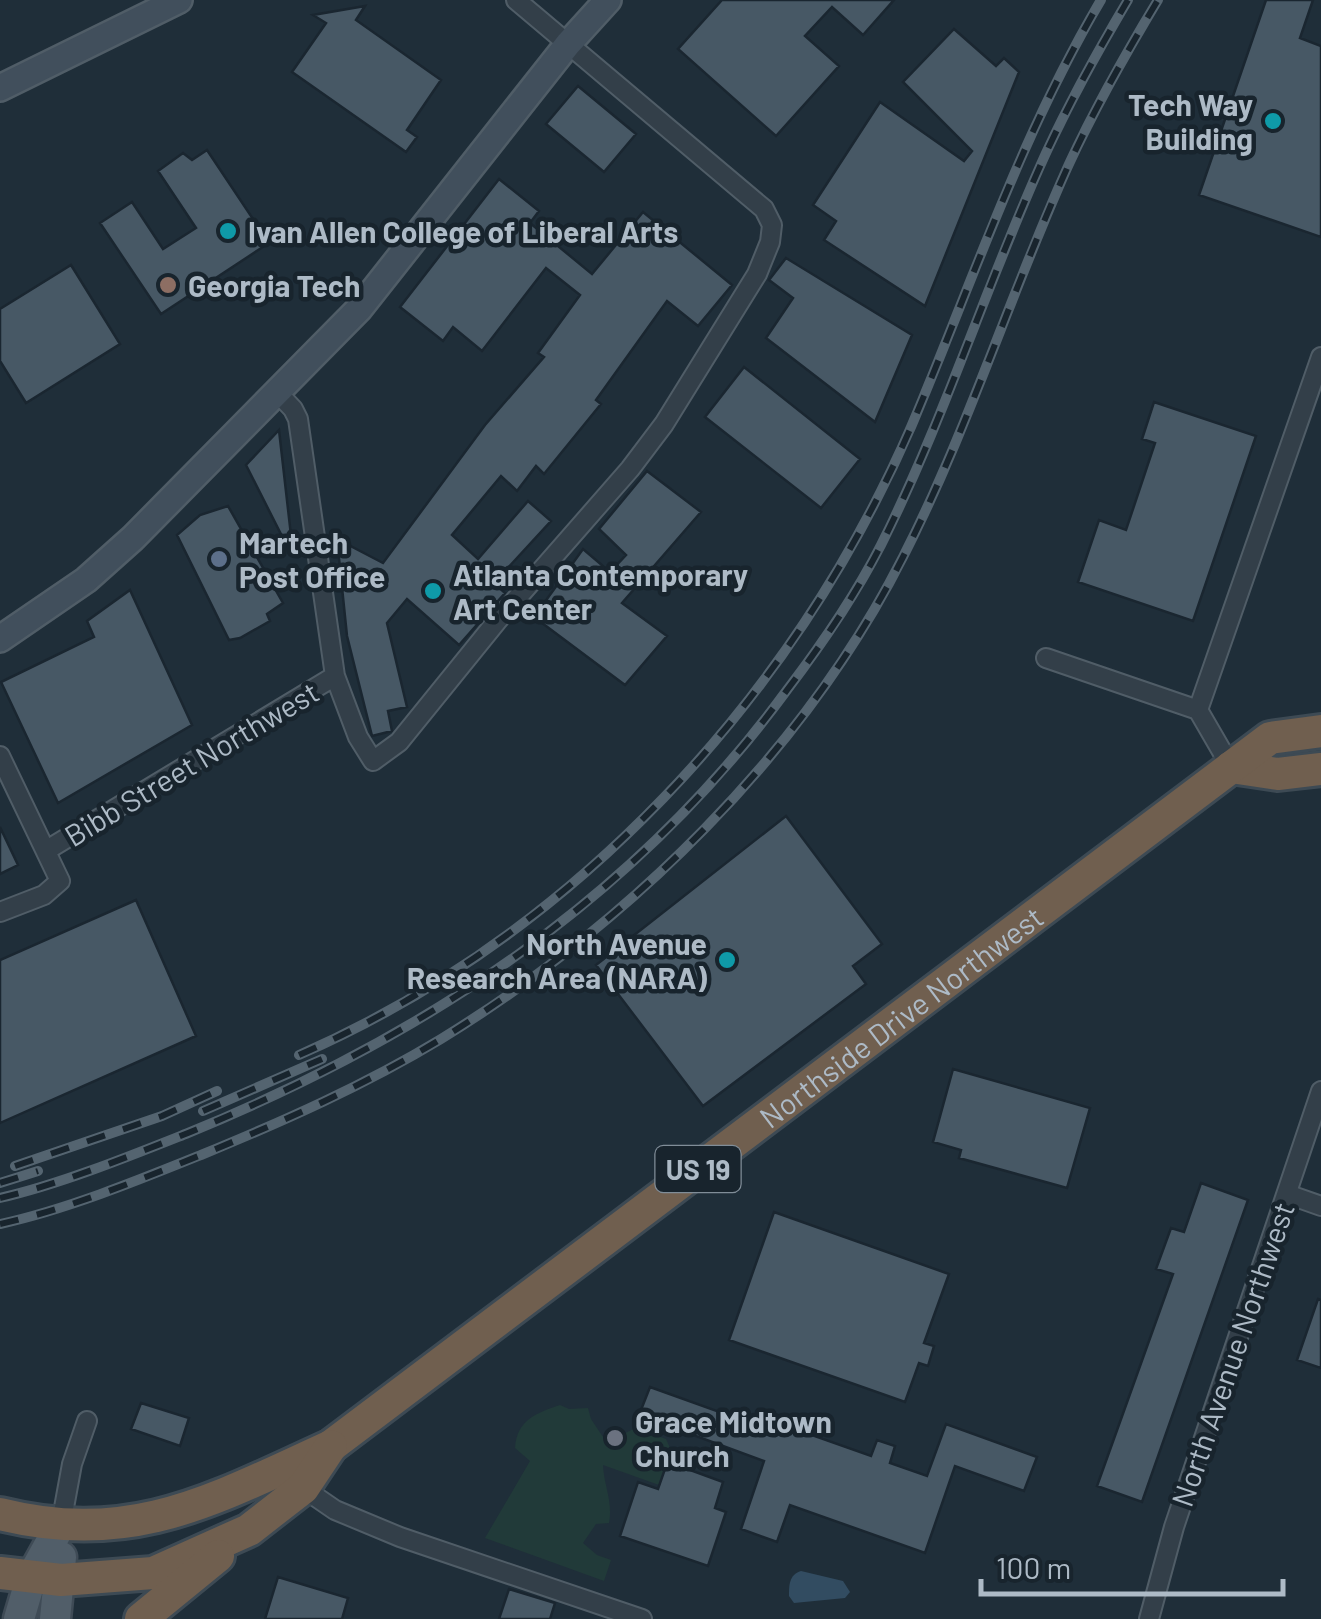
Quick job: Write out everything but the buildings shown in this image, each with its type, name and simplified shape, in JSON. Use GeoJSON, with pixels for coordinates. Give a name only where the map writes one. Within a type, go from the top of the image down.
{"type":"FeatureCollection","features":[{"type":"Feature","properties":{"kind":"highway","name":"Northside Drive Northwest"},"geometry":{"type":"LineString","coordinates":[[0,1514],[60,1524],[123,1523],[175,1514],[331,1446],[1270,738],[1321,731]]}},
{"type":"Feature","properties":{"kind":"highway"},"geometry":{"type":"LineString","coordinates":[[1231,767],[1278,774],[1321,769]]}},
{"type":"Feature","properties":{"kind":"highway","name":"Northside Drive Northwest"},"geometry":{"type":"LineString","coordinates":[[30,1577],[152,1572],[249,1530],[303,1488],[331,1446]]}},
{"type":"Feature","properties":{"kind":"highway"},"geometry":{"type":"LineString","coordinates":[[140,1619],[249,1530]]}},
{"type":"Feature","properties":{"kind":"main road"},"geometry":{"type":"LineString","coordinates":[[0,88],[178,0]]}},
{"type":"Feature","properties":{"kind":"main road"},"geometry":{"type":"LineString","coordinates":[[0,639],[86,580],[132,538],[358,309],[568,44],[608,0]]}},
{"type":"Feature","properties":{"kind":"main road"},"geometry":{"type":"LineString","coordinates":[[19,1619],[30,1577],[60,1524]]}},
{"type":"Feature","properties":{"kind":"main road"},"geometry":{"type":"LineString","coordinates":[[30,1577],[55,1619]]}},
{"type":"Feature","properties":{"kind":"street"},"geometry":{"type":"LineString","coordinates":[[276,391],[294,409],[298,419],[335,676],[358,737],[373,760],[399,742],[497,621],[630,469],[695,376],[757,274],[770,242],[772,225],[764,209],[516,0]]}},
{"type":"Feature","properties":{"kind":"street"},"geometry":{"type":"LineString","coordinates":[[1198,710],[1321,357]]}},
{"type":"Feature","properties":{"kind":"street"},"geometry":{"type":"LineString","coordinates":[[1046,658],[1198,710],[1231,767]]}},
{"type":"Feature","properties":{"kind":"street","name":"Bibb Street Northwest"},"geometry":{"type":"LineString","coordinates":[[47,850],[335,676]]}},
{"type":"Feature","properties":{"kind":"street"},"geometry":{"type":"LineString","coordinates":[[0,756],[60,880],[44,895],[0,912]]}},
{"type":"Feature","properties":{"kind":"street","name":"North Avenue Northwest"},"geometry":{"type":"LineString","coordinates":[[1149,1619],[1174,1527],[1321,1091]]}},
{"type":"Feature","properties":{"kind":"street"},"geometry":{"type":"LineString","coordinates":[[1287,1194],[1321,1206]]}},
{"type":"Feature","properties":{"kind":"street"},"geometry":{"type":"LineString","coordinates":[[60,1524],[72,1464],[87,1421]]}},
{"type":"Feature","properties":{"kind":"street"},"geometry":{"type":"LineString","coordinates":[[303,1488],[335,1510],[400,1537],[642,1619]]}},
{"type":"Feature","properties":{"kind":"green space"},"geometry":{"type":"Polygon","coordinates":[[[560,1405],[569,1409],[588,1408],[607,1443],[635,1428],[666,1439],[680,1470],[666,1466],[659,1485],[603,1465],[609,1523],[596,1524],[583,1543],[611,1560],[604,1581],[485,1538],[530,1461],[515,1448],[520,1431],[536,1415],[560,1405]]]}},
{"type":"Feature","properties":{"kind":"water"},"geometry":{"type":"Polygon","coordinates":[[[801,1571],[843,1581],[850,1592],[845,1598],[794,1603],[789,1596],[790,1584],[801,1571]]]}},
{"type":"Feature","properties":{"kind":"railway"},"geometry":{"type":"LineString","coordinates":[[299,1055],[399,1005],[494,944],[582,875],[664,798],[738,714],[804,623],[862,527],[911,427],[1046,104],[1101,0]]}},
{"type":"Feature","properties":{"kind":"railway"},"geometry":{"type":"LineString","coordinates":[[0,1198],[71,1177],[188,1133],[361,1052],[442,1005],[519,954],[593,897],[662,834],[727,765],[825,637],[881,545],[1046,153],[1128,0]]}},
{"type":"Feature","properties":{"kind":"railway"},"geometry":{"type":"LineString","coordinates":[[0,1224],[76,1203],[201,1155],[324,1102],[412,1056],[510,993],[578,943],[705,829],[815,699],[862,630],[903,557],[948,460],[1069,164],[1158,0]]}},
{"type":"Feature","properties":{"kind":"railway"},"geometry":{"type":"LineString","coordinates":[[203,1111],[322,1059]]}},
{"type":"Feature","properties":{"kind":"railway"},"geometry":{"type":"LineString","coordinates":[[15,1166],[162,1116],[217,1091]]}},
{"type":"Feature","properties":{"kind":"railway"},"geometry":{"type":"LineString","coordinates":[[0,1183],[38,1171]]}},
{"type":"Feature","properties":{"kind":"place","name":"Tech Way Building"},"geometry":{"type":"Point","coordinates":[1273,121]}},
{"type":"Feature","properties":{"kind":"place","name":"Ivan Allen College of Liberal Arts"},"geometry":{"type":"Point","coordinates":[228,231]}},
{"type":"Feature","properties":{"kind":"place","name":"Georgia Tech"},"geometry":{"type":"Point","coordinates":[168,285]}},
{"type":"Feature","properties":{"kind":"place","name":"Martech Post Office"},"geometry":{"type":"Point","coordinates":[219,559]}},
{"type":"Feature","properties":{"kind":"place","name":"Atlanta Contemporary Art Center"},"geometry":{"type":"Point","coordinates":[433,591]}},
{"type":"Feature","properties":{"kind":"place","name":"North Avenue Research Area (NARA)"},"geometry":{"type":"Point","coordinates":[727,960]}},
{"type":"Feature","properties":{"kind":"place","name":"Grace Midtown Church"},"geometry":{"type":"Point","coordinates":[615,1438]}}]}
